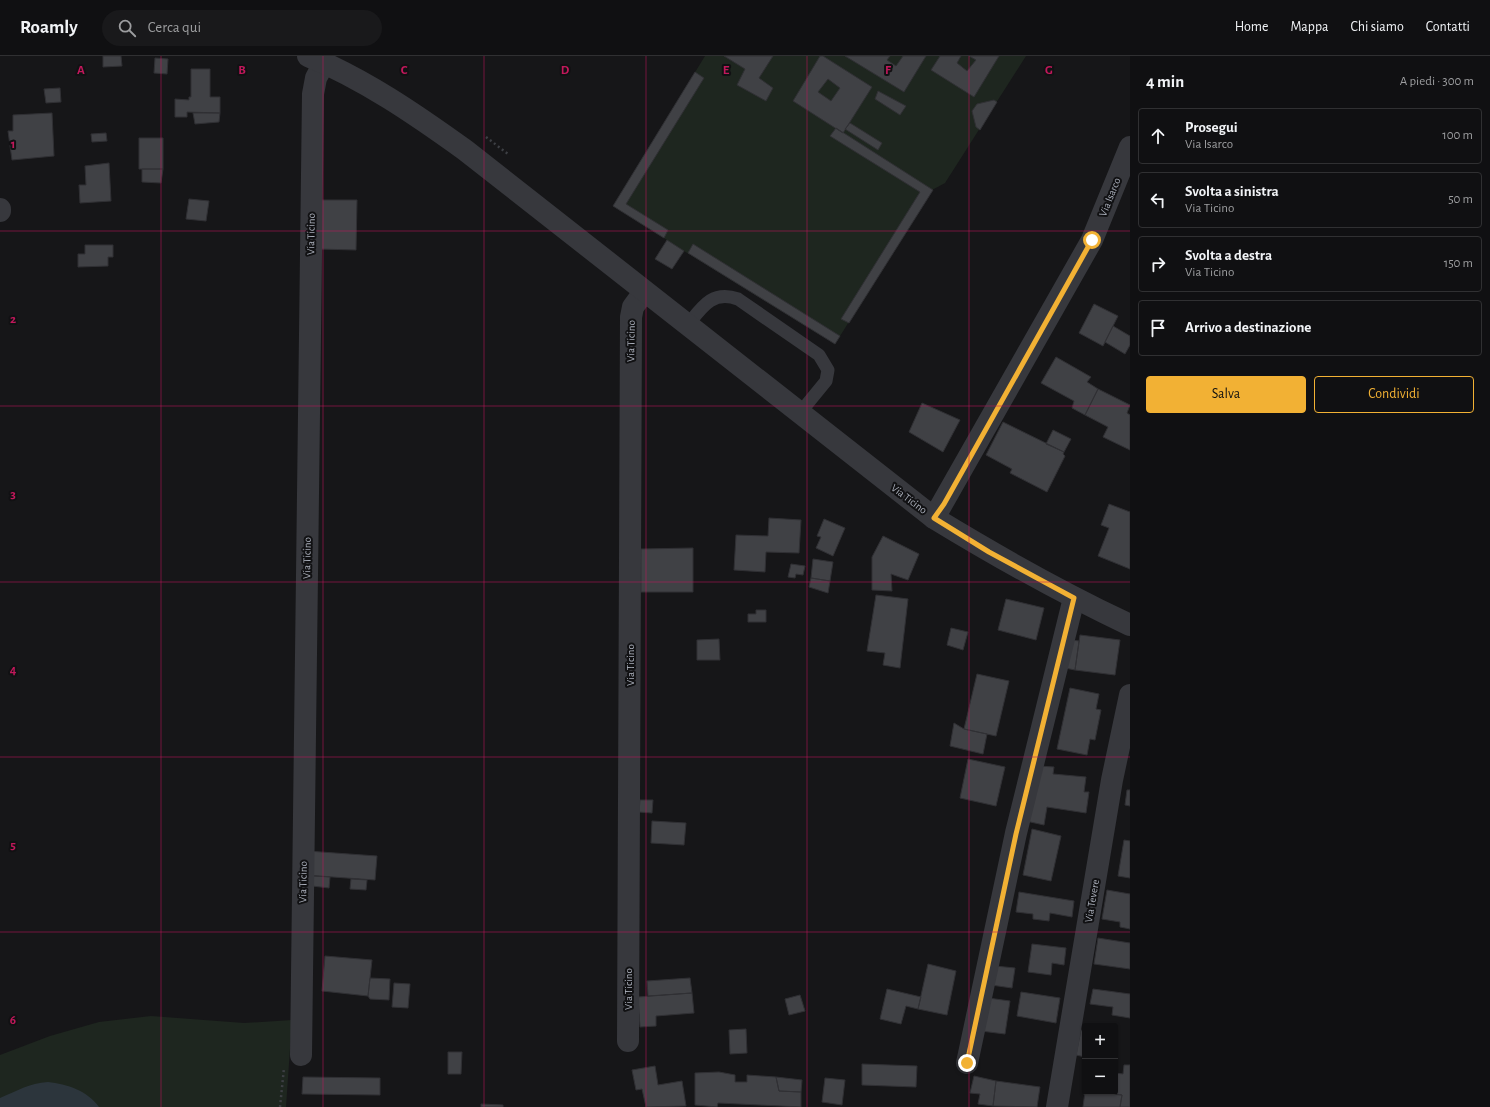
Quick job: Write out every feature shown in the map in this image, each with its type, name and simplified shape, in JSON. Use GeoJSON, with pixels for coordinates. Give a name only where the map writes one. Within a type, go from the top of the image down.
{"type":"FeatureCollection","features":[{"type":"Feature","properties":{"kind":"street","name":"Via Ticino"},"geometry":{"type":"LineString","coordinates":[[300,1055],[313,94],[316,78],[316,59],[375,90],[432,126],[934,518],[989,552],[1074,598],[1130,625]]}},
{"type":"Feature","properties":{"kind":"street","name":"Via Isarco"},"geometry":{"type":"LineString","coordinates":[[934,518],[944,504],[1092,240],[1130,147]]}},
{"type":"Feature","properties":{"kind":"street","name":"Via Ticino"},"geometry":{"type":"LineString","coordinates":[[628,1041],[631,317],[633,307],[644,292]]}},
{"type":"Feature","properties":{"kind":"street"},"geometry":{"type":"LineString","coordinates":[[967,1063],[1016,834],[1074,598]]}},
{"type":"Feature","properties":{"kind":"street","name":"Via Tevere"},"geometry":{"type":"LineString","coordinates":[[1057,1107],[1112,780],[1130,695]]}},
{"type":"Feature","properties":{"kind":"lane"},"geometry":{"type":"LineString","coordinates":[[687,326],[706,304],[719,296],[728,296],[738,299],[819,355],[828,370],[826,381],[799,414]]}},
{"type":"Feature","properties":{"kind":"path"},"geometry":{"type":"LineString","coordinates":[[280,1107],[284,1062],[300,1055]]}},
{"type":"Feature","properties":{"kind":"shaded area"},"geometry":{"type":"Polygon","coordinates":[[[705,56],[1026,56],[945,183],[932,190],[835,344],[684,251],[672,269],[655,259],[667,240],[613,206],[705,56]]]}},
{"type":"Feature","properties":{"kind":"shaded area"},"geometry":{"type":"Polygon","coordinates":[[[151,1016],[244,1023],[292,1020],[286,1107],[0,1107],[0,1055],[50,1036],[99,1022],[151,1016]]]}},
{"type":"Feature","properties":{"kind":"shaded area"},"geometry":{"type":"Polygon","coordinates":[[[48,1082],[62,1084],[76,1089],[89,1097],[99,1107],[0,1107],[0,1098],[29,1086],[48,1082]]]}},
{"type":"Feature","properties":{"kind":"building"},"geometry":{"type":"Polygon","coordinates":[[[103,56],[121,56],[122,66],[103,67],[103,56]]]}},
{"type":"Feature","properties":{"kind":"building"},"geometry":{"type":"Polygon","coordinates":[[[724,56],[773,56],[759,78],[773,88],[766,101],[737,85],[745,69],[724,56]]]}},
{"type":"Feature","properties":{"kind":"building"},"geometry":{"type":"Polygon","coordinates":[[[820,56],[823,56],[872,87],[843,133],[793,101],[820,56]],[[828,79],[818,92],[831,101],[840,88],[828,79]]]}},
{"type":"Feature","properties":{"kind":"building"},"geometry":{"type":"Polygon","coordinates":[[[845,56],[890,56],[887,60],[896,66],[903,56],[926,56],[904,92],[845,56]]]}},
{"type":"Feature","properties":{"kind":"building"},"geometry":{"type":"Polygon","coordinates":[[[940,56],[961,56],[957,63],[967,71],[976,60],[969,56],[999,56],[974,97],[931,70],[940,56]]]}},
{"type":"Feature","properties":{"kind":"building"},"geometry":{"type":"Polygon","coordinates":[[[155,58],[168,59],[167,74],[154,73],[155,58]]]}},
{"type":"Feature","properties":{"kind":"building"},"geometry":{"type":"Polygon","coordinates":[[[191,69],[210,69],[210,97],[220,97],[220,113],[187,112],[187,117],[175,117],[175,99],[189,100],[189,97],[191,97],[191,69]]]}},
{"type":"Feature","properties":{"kind":"building"},"geometry":{"type":"Polygon","coordinates":[[[695,72],[704,78],[626,204],[668,230],[664,238],[613,206],[695,72]]]}},
{"type":"Feature","properties":{"kind":"building"},"geometry":{"type":"Polygon","coordinates":[[[60,88],[61,102],[46,103],[44,89],[60,88]]]}},
{"type":"Feature","properties":{"kind":"building"},"geometry":{"type":"Polygon","coordinates":[[[878,91],[906,106],[900,115],[875,99],[878,91]]]}},
{"type":"Feature","properties":{"kind":"building"},"geometry":{"type":"Polygon","coordinates":[[[994,100],[997,102],[980,130],[976,127],[972,111],[977,104],[994,100]]]}},
{"type":"Feature","properties":{"kind":"building"},"geometry":{"type":"Polygon","coordinates":[[[52,113],[54,156],[12,160],[8,131],[13,131],[13,115],[52,113]]]}},
{"type":"Feature","properties":{"kind":"building"},"geometry":{"type":"Polygon","coordinates":[[[193,113],[220,113],[219,122],[195,124],[193,113]]]}},
{"type":"Feature","properties":{"kind":"building"},"geometry":{"type":"Polygon","coordinates":[[[850,123],[882,143],[878,150],[845,129],[850,123]]]}},
{"type":"Feature","properties":{"kind":"building"},"geometry":{"type":"Polygon","coordinates":[[[836,128],[933,190],[849,323],[841,319],[920,192],[830,136],[836,128]]]}},
{"type":"Feature","properties":{"kind":"building"},"geometry":{"type":"Polygon","coordinates":[[[106,133],[107,141],[92,142],[91,134],[106,133]]]}},
{"type":"Feature","properties":{"kind":"building"},"geometry":{"type":"Polygon","coordinates":[[[139,138],[163,138],[163,169],[139,169],[139,138]]]}},
{"type":"Feature","properties":{"kind":"building"},"geometry":{"type":"Polygon","coordinates":[[[109,163],[111,201],[80,203],[79,185],[86,185],[85,166],[109,163]]]}},
{"type":"Feature","properties":{"kind":"building"},"geometry":{"type":"Polygon","coordinates":[[[142,169],[163,169],[161,183],[142,182],[142,169]]]}},
{"type":"Feature","properties":{"kind":"building"},"geometry":{"type":"Polygon","coordinates":[[[189,199],[209,201],[206,221],[186,219],[189,199]]]}},
{"type":"Feature","properties":{"kind":"building"},"geometry":{"type":"Polygon","coordinates":[[[319,200],[357,200],[356,250],[319,249],[319,200]]]}},
{"type":"Feature","properties":{"kind":"building"},"geometry":{"type":"Polygon","coordinates":[[[667,240],[684,251],[672,269],[655,259],[667,240]]]}},
{"type":"Feature","properties":{"kind":"building"},"geometry":{"type":"Polygon","coordinates":[[[693,244],[840,336],[835,344],[688,253],[693,244]]]}},
{"type":"Feature","properties":{"kind":"building"},"geometry":{"type":"Polygon","coordinates":[[[85,245],[113,245],[113,257],[108,257],[108,266],[78,267],[78,254],[85,254],[85,245]]]}},
{"type":"Feature","properties":{"kind":"building"},"geometry":{"type":"Polygon","coordinates":[[[1094,304],[1118,316],[1103,346],[1079,333],[1094,304]]]}},
{"type":"Feature","properties":{"kind":"building"},"geometry":{"type":"Polygon","coordinates":[[[1113,326],[1130,336],[1130,345],[1125,354],[1105,342],[1113,326]]]}},
{"type":"Feature","properties":{"kind":"building"},"geometry":{"type":"Polygon","coordinates":[[[1056,357],[1091,377],[1087,382],[1098,389],[1085,415],[1072,408],[1074,401],[1041,383],[1056,357]]]}},
{"type":"Feature","properties":{"kind":"building"},"geometry":{"type":"Polygon","coordinates":[[[1098,389],[1130,405],[1127,413],[1130,415],[1130,450],[1103,437],[1108,427],[1085,415],[1098,389]]]}},
{"type":"Feature","properties":{"kind":"building"},"geometry":{"type":"Polygon","coordinates":[[[922,403],[960,420],[943,452],[909,432],[922,403]]]}},
{"type":"Feature","properties":{"kind":"building"},"geometry":{"type":"Polygon","coordinates":[[[1003,422],[1064,452],[1063,454],[1065,456],[1047,492],[1010,473],[1012,469],[986,455],[1003,422]]]}},
{"type":"Feature","properties":{"kind":"building"},"geometry":{"type":"Polygon","coordinates":[[[1053,430],[1071,439],[1064,452],[1046,444],[1053,430]]]}},
{"type":"Feature","properties":{"kind":"building"},"geometry":{"type":"Polygon","coordinates":[[[1109,504],[1130,512],[1130,569],[1098,556],[1109,528],[1101,525],[1109,504]]]}},
{"type":"Feature","properties":{"kind":"building"},"geometry":{"type":"Polygon","coordinates":[[[769,518],[801,520],[799,553],[766,552],[765,572],[734,570],[736,535],[768,536],[769,518]]]}},
{"type":"Feature","properties":{"kind":"building"},"geometry":{"type":"Polygon","coordinates":[[[824,519],[845,528],[833,556],[816,548],[821,537],[817,536],[824,519]]]}},
{"type":"Feature","properties":{"kind":"building"},"geometry":{"type":"Polygon","coordinates":[[[883,536],[919,554],[908,580],[891,574],[892,591],[872,590],[872,557],[883,536]]]}},
{"type":"Feature","properties":{"kind":"building"},"geometry":{"type":"Polygon","coordinates":[[[693,548],[693,592],[641,592],[641,549],[693,548]]]}},
{"type":"Feature","properties":{"kind":"building"},"geometry":{"type":"Polygon","coordinates":[[[813,559],[833,562],[830,581],[811,578],[813,559]]]}},
{"type":"Feature","properties":{"kind":"building"},"geometry":{"type":"Polygon","coordinates":[[[791,564],[805,566],[803,575],[796,574],[795,578],[788,577],[791,564]]]}},
{"type":"Feature","properties":{"kind":"building"},"geometry":{"type":"Polygon","coordinates":[[[811,578],[830,581],[828,593],[809,587],[811,578]]]}},
{"type":"Feature","properties":{"kind":"building"},"geometry":{"type":"Polygon","coordinates":[[[876,595],[908,599],[900,668],[883,665],[885,653],[867,651],[876,595]]]}},
{"type":"Feature","properties":{"kind":"building"},"geometry":{"type":"Polygon","coordinates":[[[1006,599],[1044,608],[1036,640],[998,630],[1006,599]]]}},
{"type":"Feature","properties":{"kind":"building"},"geometry":{"type":"Polygon","coordinates":[[[756,610],[766,610],[766,622],[748,622],[748,614],[756,614],[756,610]]]}},
{"type":"Feature","properties":{"kind":"building"},"geometry":{"type":"Polygon","coordinates":[[[951,628],[968,632],[963,650],[947,645],[951,628]]]}},
{"type":"Feature","properties":{"kind":"building"},"geometry":{"type":"Polygon","coordinates":[[[1080,635],[1120,640],[1115,675],[1075,670],[1080,635]]]}},
{"type":"Feature","properties":{"kind":"building"},"geometry":{"type":"Polygon","coordinates":[[[719,639],[720,660],[697,660],[697,640],[719,639]]]}},
{"type":"Feature","properties":{"kind":"building"},"geometry":{"type":"Polygon","coordinates":[[[1064,639],[1079,641],[1075,670],[1060,667],[1064,639]]]}},
{"type":"Feature","properties":{"kind":"building"},"geometry":{"type":"Polygon","coordinates":[[[977,674],[1009,681],[996,736],[964,729],[977,674]]]}},
{"type":"Feature","properties":{"kind":"building"},"geometry":{"type":"Polygon","coordinates":[[[1070,688],[1099,694],[1096,709],[1101,710],[1095,740],[1090,739],[1087,755],[1057,749],[1070,688]]]}},
{"type":"Feature","properties":{"kind":"building"},"geometry":{"type":"Polygon","coordinates":[[[954,723],[964,729],[987,734],[983,754],[950,746],[954,723]]]}},
{"type":"Feature","properties":{"kind":"building"},"geometry":{"type":"Polygon","coordinates":[[[968,759],[1005,767],[996,806],[960,798],[968,759]]]}},
{"type":"Feature","properties":{"kind":"building"},"geometry":{"type":"Polygon","coordinates":[[[1039,766],[1054,767],[1053,774],[1086,777],[1084,792],[1089,792],[1086,813],[1047,807],[1044,825],[1026,821],[1039,766]]]}},
{"type":"Feature","properties":{"kind":"building"},"geometry":{"type":"Polygon","coordinates":[[[1127,790],[1130,790],[1130,806],[1125,805],[1127,790]]]}},
{"type":"Feature","properties":{"kind":"building"},"geometry":{"type":"Polygon","coordinates":[[[640,800],[653,800],[652,813],[639,812],[640,800]]]}},
{"type":"Feature","properties":{"kind":"building"},"geometry":{"type":"Polygon","coordinates":[[[652,821],[686,823],[684,845],[651,843],[652,821]]]}},
{"type":"Feature","properties":{"kind":"building"},"geometry":{"type":"Polygon","coordinates":[[[1032,829],[1061,836],[1051,881],[1023,875],[1032,829]]]}},
{"type":"Feature","properties":{"kind":"building"},"geometry":{"type":"Polygon","coordinates":[[[1124,840],[1130,841],[1130,878],[1118,876],[1124,840]]]}},
{"type":"Feature","properties":{"kind":"building"},"geometry":{"type":"Polygon","coordinates":[[[307,851],[377,856],[375,880],[305,875],[307,851]]]}},
{"type":"Feature","properties":{"kind":"building"},"geometry":{"type":"Polygon","coordinates":[[[313,876],[330,877],[329,888],[312,886],[313,876]]]}},
{"type":"Feature","properties":{"kind":"building"},"geometry":{"type":"Polygon","coordinates":[[[351,879],[367,880],[366,890],[350,889],[351,879]]]}},
{"type":"Feature","properties":{"kind":"building"},"geometry":{"type":"Polygon","coordinates":[[[1107,890],[1130,894],[1130,929],[1120,927],[1120,922],[1102,919],[1107,890]]]}},
{"type":"Feature","properties":{"kind":"building"},"geometry":{"type":"Polygon","coordinates":[[[1019,892],[1074,901],[1072,917],[1050,913],[1049,921],[1033,919],[1033,914],[1016,912],[1019,892]]]}},
{"type":"Feature","properties":{"kind":"building"},"geometry":{"type":"Polygon","coordinates":[[[1098,938],[1130,943],[1130,969],[1094,964],[1098,938]]]}},
{"type":"Feature","properties":{"kind":"building"},"geometry":{"type":"Polygon","coordinates":[[[1032,944],[1066,948],[1064,965],[1052,963],[1051,975],[1028,972],[1032,944]]]}},
{"type":"Feature","properties":{"kind":"building"},"geometry":{"type":"Polygon","coordinates":[[[325,956],[372,960],[368,996],[322,991],[325,956]]]}},
{"type":"Feature","properties":{"kind":"building"},"geometry":{"type":"Polygon","coordinates":[[[928,964],[956,971],[947,1015],[918,1009],[928,964]]]}},
{"type":"Feature","properties":{"kind":"building"},"geometry":{"type":"Polygon","coordinates":[[[995,966],[1015,968],[1012,988],[991,985],[995,966]]]}},
{"type":"Feature","properties":{"kind":"building"},"geometry":{"type":"Polygon","coordinates":[[[370,978],[390,979],[389,1000],[370,999],[368,996],[370,978]]]}},
{"type":"Feature","properties":{"kind":"building"},"geometry":{"type":"Polygon","coordinates":[[[690,978],[692,993],[648,996],[647,981],[690,978]]]}},
{"type":"Feature","properties":{"kind":"building"},"geometry":{"type":"Polygon","coordinates":[[[394,983],[410,984],[408,1008],[392,1007],[394,983]]]}},
{"type":"Feature","properties":{"kind":"building"},"geometry":{"type":"Polygon","coordinates":[[[887,989],[921,997],[918,1009],[906,1006],[901,1024],[880,1019],[887,989]]]}},
{"type":"Feature","properties":{"kind":"building"},"geometry":{"type":"Polygon","coordinates":[[[1093,989],[1130,994],[1130,1018],[1112,1015],[1113,1007],[1090,1004],[1093,989]]]}},
{"type":"Feature","properties":{"kind":"building"},"geometry":{"type":"Polygon","coordinates":[[[1021,992],[1060,998],[1056,1023],[1017,1016],[1021,992]]]}},
{"type":"Feature","properties":{"kind":"building"},"geometry":{"type":"Polygon","coordinates":[[[692,993],[694,1013],[656,1016],[656,1026],[640,1027],[638,997],[692,993]]]}},
{"type":"Feature","properties":{"kind":"building"},"geometry":{"type":"Polygon","coordinates":[[[800,995],[805,1011],[789,1015],[785,999],[800,995]]]}},
{"type":"Feature","properties":{"kind":"building"},"geometry":{"type":"Polygon","coordinates":[[[988,998],[1010,1001],[1005,1034],[981,1031],[988,998]]]}},
{"type":"Feature","properties":{"kind":"building"},"geometry":{"type":"Polygon","coordinates":[[[746,1029],[747,1053],[730,1054],[729,1030],[746,1029]]]}},
{"type":"Feature","properties":{"kind":"building"},"geometry":{"type":"Polygon","coordinates":[[[1081,1030],[1082,1056],[1076,1055],[1081,1030]]]}},
{"type":"Feature","properties":{"kind":"building"},"geometry":{"type":"Polygon","coordinates":[[[448,1052],[462,1052],[461,1074],[448,1074],[448,1052]]]}},
{"type":"Feature","properties":{"kind":"building"},"geometry":{"type":"Polygon","coordinates":[[[862,1064],[917,1066],[916,1087],[862,1085],[862,1064]]]}},
{"type":"Feature","properties":{"kind":"building"},"geometry":{"type":"Polygon","coordinates":[[[1124,1065],[1130,1065],[1130,1107],[1120,1107],[1122,1095],[1118,1094],[1118,1073],[1123,1074],[1124,1065]]]}},
{"type":"Feature","properties":{"kind":"building"},"geometry":{"type":"Polygon","coordinates":[[[655,1066],[658,1085],[682,1081],[686,1106],[646,1107],[642,1089],[636,1090],[632,1070],[655,1066]]]}},
{"type":"Feature","properties":{"kind":"building"},"geometry":{"type":"Polygon","coordinates":[[[719,1072],[735,1075],[735,1082],[747,1082],[747,1075],[776,1077],[779,1091],[801,1092],[801,1107],[718,1103],[717,1107],[695,1105],[695,1073],[719,1072]]]}},
{"type":"Feature","properties":{"kind":"building"},"geometry":{"type":"Polygon","coordinates":[[[974,1076],[996,1081],[993,1106],[978,1104],[980,1094],[970,1093],[974,1076]]]}},
{"type":"Feature","properties":{"kind":"building"},"geometry":{"type":"Polygon","coordinates":[[[303,1077],[380,1078],[380,1095],[302,1094],[303,1077]]]}},
{"type":"Feature","properties":{"kind":"building"},"geometry":{"type":"Polygon","coordinates":[[[776,1077],[802,1080],[801,1092],[779,1091],[776,1077]]]}},
{"type":"Feature","properties":{"kind":"building"},"geometry":{"type":"Polygon","coordinates":[[[825,1078],[845,1080],[842,1105],[822,1102],[825,1078]]]}},
{"type":"Feature","properties":{"kind":"building"},"geometry":{"type":"Polygon","coordinates":[[[996,1081],[1040,1087],[1037,1107],[993,1106],[996,1081]]]}},
{"type":"Feature","properties":{"kind":"building"},"geometry":{"type":"Polygon","coordinates":[[[1085,1095],[1122,1095],[1120,1107],[1083,1107],[1085,1095]]]}},
{"type":"Feature","properties":{"kind":"building"},"geometry":{"type":"Polygon","coordinates":[[[481,1104],[503,1105],[503,1107],[481,1107],[481,1104]]]}},
{"type":"Feature","properties":{"kind":"route"},"geometry":{"type":"LineString","coordinates":[[967,1063],[1016,834],[1074,598],[989,552],[934,518],[944,504],[1092,240]]}}]}
